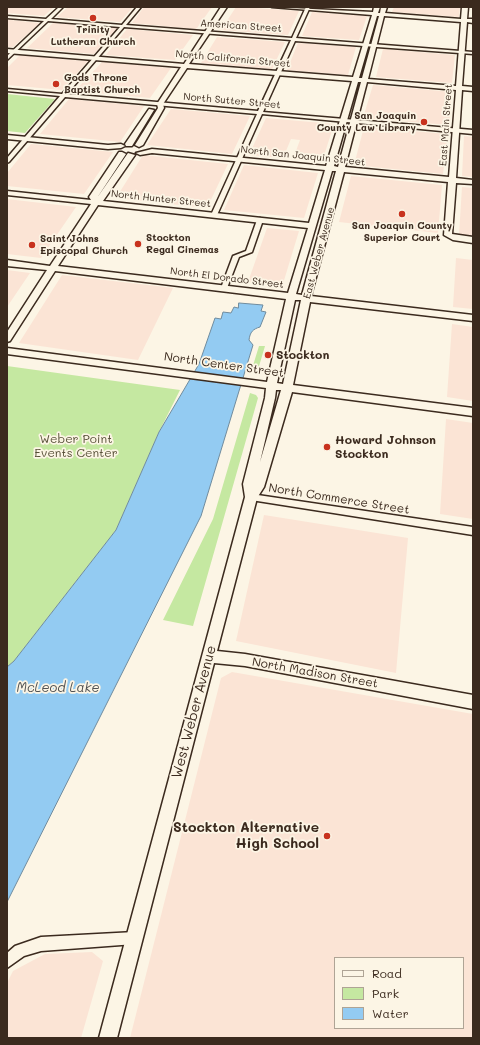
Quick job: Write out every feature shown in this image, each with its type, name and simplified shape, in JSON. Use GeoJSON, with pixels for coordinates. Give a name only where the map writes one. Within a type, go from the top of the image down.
{"type":"FeatureCollection","features":[{"type":"Feature","properties":{"kind":"street"},"geometry":{"type":"LineString","coordinates":[[7,58],[61,7]]}},
{"type":"Feature","properties":{"kind":"street"},"geometry":{"type":"LineString","coordinates":[[7,161],[139,7]]}},
{"type":"Feature","properties":{"kind":"street"},"geometry":{"type":"LineString","coordinates":[[96,202],[93,197],[120,150],[129,144],[161,108],[160,104],[224,7]]}},
{"type":"Feature","properties":{"kind":"street"},"geometry":{"type":"LineString","coordinates":[[276,7],[307,8],[473,21]]}},
{"type":"Feature","properties":{"kind":"street","name":"East Weber Avenue"},"geometry":{"type":"LineString","coordinates":[[271,385],[292,297],[377,7]]}},
{"type":"Feature","properties":{"kind":"street","name":"East Weber Avenue"},"geometry":{"type":"LineString","coordinates":[[251,497],[258,487],[288,387],[306,299],[342,170],[384,7]]}},
{"type":"Feature","properties":{"kind":"street","name":"East Main Street"},"geometry":{"type":"LineString","coordinates":[[465,7],[448,235],[456,238],[473,240]]}},
{"type":"Feature","properties":{"kind":"street"},"geometry":{"type":"LineString","coordinates":[[214,215],[307,8]]}},
{"type":"Feature","properties":{"kind":"street","name":"American Street"},"geometry":{"type":"LineString","coordinates":[[7,17],[473,53]]}},
{"type":"Feature","properties":{"kind":"street","name":"North California Street"},"geometry":{"type":"LineString","coordinates":[[7,50],[473,89]]}},
{"type":"Feature","properties":{"kind":"street","name":"North Sutter Street"},"geometry":{"type":"LineString","coordinates":[[7,90],[473,132]]}},
{"type":"Feature","properties":{"kind":"street"},"geometry":{"type":"LineString","coordinates":[[141,149],[143,128],[153,107],[160,104]]}},
{"type":"Feature","properties":{"kind":"street"},"geometry":{"type":"LineString","coordinates":[[7,137],[108,147],[131,155]]}},
{"type":"Feature","properties":{"kind":"street"},"geometry":{"type":"LineString","coordinates":[[129,144],[141,149]]}},
{"type":"Feature","properties":{"kind":"street"},"geometry":{"type":"LineString","coordinates":[[7,338],[96,202],[103,198],[131,155],[141,149]]}},
{"type":"Feature","properties":{"kind":"street","name":"North San Joaquin Street"},"geometry":{"type":"LineString","coordinates":[[141,149],[473,182]]}},
{"type":"Feature","properties":{"kind":"street","name":"North Hunter Street"},"geometry":{"type":"LineString","coordinates":[[7,193],[313,226]]}},
{"type":"Feature","properties":{"kind":"street"},"geometry":{"type":"LineString","coordinates":[[224,288],[236,256],[249,252],[260,220]]}},
{"type":"Feature","properties":{"kind":"street","name":"North El Dorado Street"},"geometry":{"type":"LineString","coordinates":[[7,263],[473,318]]}},
{"type":"Feature","properties":{"kind":"street","name":"North Center Street"},"geometry":{"type":"LineString","coordinates":[[7,351],[473,412]]}},
{"type":"Feature","properties":{"kind":"street","name":"West Weber Avenue"},"geometry":{"type":"LineString","coordinates":[[108,1038],[251,497],[249,484],[270,398],[271,385]]}},
{"type":"Feature","properties":{"kind":"street","name":"North Commerce Street"},"geometry":{"type":"LineString","coordinates":[[251,497],[473,532]]}},
{"type":"Feature","properties":{"kind":"street","name":"North Madison Street"},"geometry":{"type":"LineString","coordinates":[[209,656],[245,660],[473,702]]}},
{"type":"Feature","properties":{"kind":"street"},"geometry":{"type":"LineString","coordinates":[[7,960],[20,951],[41,944],[135,938]]}},
{"type":"Feature","properties":{"kind":"shaded area"},"geometry":{"type":"Polygon","coordinates":[[[7,7],[54,7],[44,16],[7,13],[7,7]]]}},
{"type":"Feature","properties":{"kind":"shaded area"},"geometry":{"type":"Polygon","coordinates":[[[68,7],[133,7],[120,22],[57,17],[68,7]]]}},
{"type":"Feature","properties":{"kind":"shaded area"},"geometry":{"type":"Polygon","coordinates":[[[144,7],[212,7],[195,29],[132,23],[144,7]]]}},
{"type":"Feature","properties":{"kind":"shaded area"},"geometry":{"type":"Polygon","coordinates":[[[236,7],[299,11],[288,35],[221,30],[236,7]]]}},
{"type":"Feature","properties":{"kind":"shaded area"},"geometry":{"type":"Polygon","coordinates":[[[394,7],[460,7],[459,17],[392,12],[394,7]]]}},
{"type":"Feature","properties":{"kind":"shaded area"},"geometry":{"type":"Polygon","coordinates":[[[312,12],[367,16],[359,40],[302,36],[312,12]]]}},
{"type":"Feature","properties":{"kind":"shaded area"},"geometry":{"type":"Polygon","coordinates":[[[7,20],[40,23],[13,47],[7,47],[7,20]]]}},
{"type":"Feature","properties":{"kind":"shaded area"},"geometry":{"type":"Polygon","coordinates":[[[53,23],[117,28],[94,54],[27,48],[53,23]]]}},
{"type":"Feature","properties":{"kind":"shaded area"},"geometry":{"type":"Polygon","coordinates":[[[127,29],[193,35],[175,60],[106,55],[127,29]]]}},
{"type":"Feature","properties":{"kind":"shaded area"},"geometry":{"type":"Polygon","coordinates":[[[217,37],[285,42],[272,69],[201,63],[217,37]]]}},
{"type":"Feature","properties":{"kind":"shaded area"},"geometry":{"type":"Polygon","coordinates":[[[298,43],[356,47],[348,75],[287,70],[298,43]]]}},
{"type":"Feature","properties":{"kind":"shaded area"},"geometry":{"type":"Polygon","coordinates":[[[383,49],[455,55],[452,83],[376,77],[383,49]]]}},
{"type":"Feature","properties":{"kind":"shaded area"},"geometry":{"type":"Polygon","coordinates":[[[20,55],[88,61],[62,90],[7,85],[7,68],[20,55]]]}},
{"type":"Feature","properties":{"kind":"shaded area"},"geometry":{"type":"Polygon","coordinates":[[[102,62],[171,68],[150,98],[75,91],[102,62]]]}},
{"type":"Feature","properties":{"kind":"shaded area"},"geometry":{"type":"Polygon","coordinates":[[[373,85],[452,92],[449,125],[363,118],[373,85]]]}},
{"type":"Feature","properties":{"kind":"shaded area"},"geometry":{"type":"Polygon","coordinates":[[[69,99],[144,106],[120,142],[40,134],[69,99]]]}},
{"type":"Feature","properties":{"kind":"shaded area"},"geometry":{"type":"Polygon","coordinates":[[[171,109],[250,116],[232,154],[147,145],[171,109]]]}},
{"type":"Feature","properties":{"kind":"shaded area"},"geometry":{"type":"Polygon","coordinates":[[[266,118],[334,124],[322,162],[293,159],[300,140],[291,139],[283,158],[249,155],[266,118]]]}},
{"type":"Feature","properties":{"kind":"shaded area"},"geometry":{"type":"Polygon","coordinates":[[[364,127],[448,134],[443,174],[354,165],[364,127]]]}},
{"type":"Feature","properties":{"kind":"shaded area"},"geometry":{"type":"Polygon","coordinates":[[[464,136],[473,137],[473,177],[462,176],[464,136]]]}},
{"type":"Feature","properties":{"kind":"shaded area"},"geometry":{"type":"Polygon","coordinates":[[[31,144],[113,152],[84,194],[7,186],[7,173],[31,144]]]}},
{"type":"Feature","properties":{"kind":"shaded area"},"geometry":{"type":"Polygon","coordinates":[[[143,155],[228,164],[207,208],[116,198],[143,155]]]}},
{"type":"Feature","properties":{"kind":"shaded area"},"geometry":{"type":"Polygon","coordinates":[[[244,165],[318,173],[304,218],[224,210],[244,165]]]}},
{"type":"Feature","properties":{"kind":"shaded area"},"geometry":{"type":"Polygon","coordinates":[[[351,176],[442,185],[438,233],[339,222],[351,176]]]}},
{"type":"Feature","properties":{"kind":"shaded area"},"geometry":{"type":"Polygon","coordinates":[[[462,187],[473,188],[473,236],[459,235],[462,187]]]}},
{"type":"Feature","properties":{"kind":"shaded area"},"geometry":{"type":"Polygon","coordinates":[[[7,199],[76,207],[41,258],[7,254],[7,199]]]}},
{"type":"Feature","properties":{"kind":"shaded area"},"geometry":{"type":"Polygon","coordinates":[[[267,228],[299,231],[282,287],[248,282],[267,228]]]}},
{"type":"Feature","properties":{"kind":"shaded area"},"geometry":{"type":"Polygon","coordinates":[[[456,258],[473,260],[473,309],[453,307],[456,258]]]}},
{"type":"Feature","properties":{"kind":"shaded area"},"geometry":{"type":"Polygon","coordinates":[[[7,270],[30,273],[7,307],[7,270]]]}},
{"type":"Feature","properties":{"kind":"shaded area"},"geometry":{"type":"Polygon","coordinates":[[[62,275],[173,288],[138,360],[19,343],[62,275]]]}},
{"type":"Feature","properties":{"kind":"shaded area"},"geometry":{"type":"Polygon","coordinates":[[[452,324],[473,327],[473,401],[447,397],[452,324]]]}},
{"type":"Feature","properties":{"kind":"shaded area"},"geometry":{"type":"Polygon","coordinates":[[[446,419],[473,423],[473,519],[440,514],[446,419]]]}},
{"type":"Feature","properties":{"kind":"shaded area"},"geometry":{"type":"Polygon","coordinates":[[[264,515],[408,538],[396,673],[236,641],[264,515]]]}},
{"type":"Feature","properties":{"kind":"shaded area","name":"Stockton Alternative High School"},"geometry":{"type":"Polygon","coordinates":[[[232,672],[473,714],[473,1038],[130,1038],[221,678],[232,672]]]}},
{"type":"Feature","properties":{"kind":"shaded area"},"geometry":{"type":"Polygon","coordinates":[[[92,952],[103,961],[81,1038],[7,1038],[7,983],[13,971],[45,954],[92,952]]]}},
{"type":"Feature","properties":{"kind":"green space"},"geometry":{"type":"Polygon","coordinates":[[[7,94],[55,99],[25,133],[7,131],[7,94]]]}},
{"type":"Feature","properties":{"kind":"green space"},"geometry":{"type":"Polygon","coordinates":[[[259,346],[265,346],[257,373],[251,372],[259,346]]]}},
{"type":"Feature","properties":{"kind":"green space","name":"Weber Point Events Center"},"geometry":{"type":"Polygon","coordinates":[[[7,366],[180,390],[159,432],[116,530],[14,661],[7,667],[7,366]]]}},
{"type":"Feature","properties":{"kind":"green space"},"geometry":{"type":"Polygon","coordinates":[[[250,393],[256,395],[258,398],[193,626],[163,620],[213,519],[250,393]]]}},
{"type":"Feature","properties":{"kind":"water","name":"McLeod Lake"},"geometry":{"type":"Polygon","coordinates":[[[239,303],[263,305],[261,311],[266,312],[260,327],[254,330],[250,335],[249,340],[253,345],[201,516],[7,902],[7,667],[14,661],[116,530],[159,432],[199,364],[215,318],[221,319],[223,312],[231,313],[234,307],[238,308],[239,303]]]}},
{"type":"Feature","properties":{"kind":"place","name":"Trinity Lutheran Church"},"geometry":{"type":"Point","coordinates":[93,18]}},
{"type":"Feature","properties":{"kind":"place","name":"Gods Throne Baptist Church"},"geometry":{"type":"Point","coordinates":[56,84]}},
{"type":"Feature","properties":{"kind":"place","name":"San Joaquin County Law Library"},"geometry":{"type":"Point","coordinates":[424,122]}},
{"type":"Feature","properties":{"kind":"place","name":"San Joaquin County Superior Court"},"geometry":{"type":"Point","coordinates":[402,214]}},
{"type":"Feature","properties":{"kind":"place","name":"Stockton Regal Cinemas"},"geometry":{"type":"Point","coordinates":[138,244]}},
{"type":"Feature","properties":{"kind":"place","name":"Saint Johns Episcopal Church"},"geometry":{"type":"Point","coordinates":[32,245]}},
{"type":"Feature","properties":{"kind":"place","name":"Stockton"},"geometry":{"type":"Point","coordinates":[268,355]}},
{"type":"Feature","properties":{"kind":"place","name":"Howard Johnson Stockton"},"geometry":{"type":"Point","coordinates":[327,447]}},
{"type":"Feature","properties":{"kind":"place","name":"Stockton Alternative High School"},"geometry":{"type":"Point","coordinates":[327,836]}}]}
